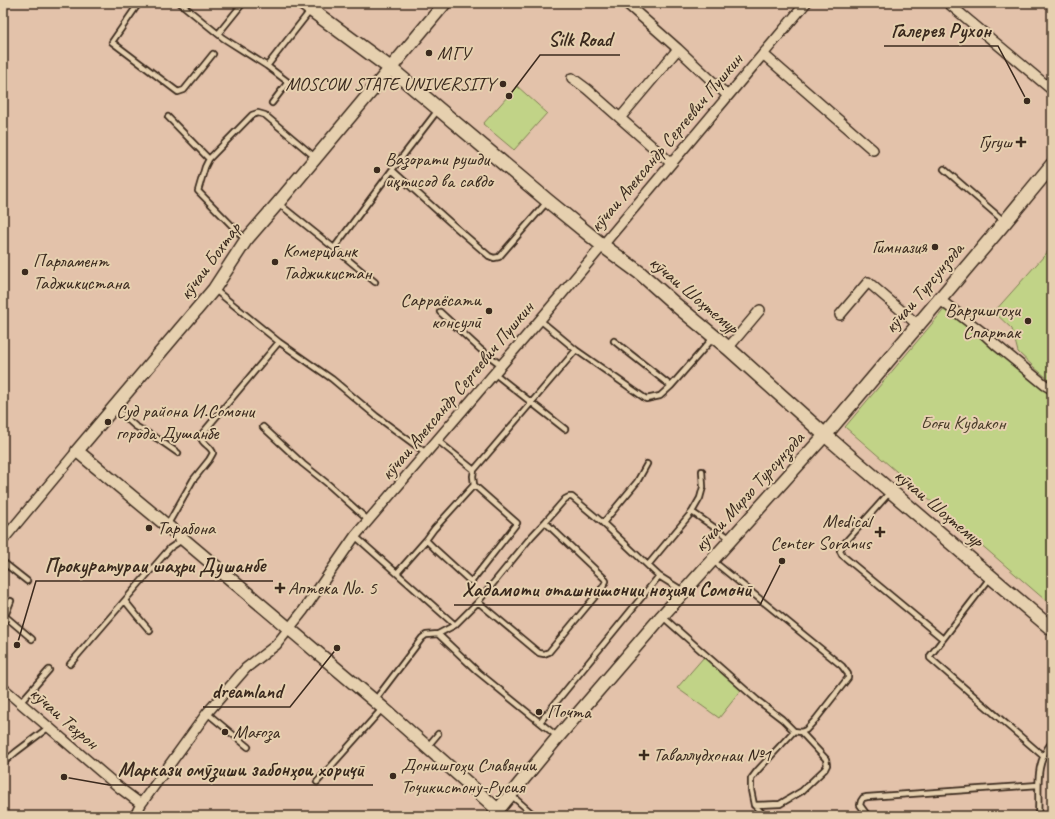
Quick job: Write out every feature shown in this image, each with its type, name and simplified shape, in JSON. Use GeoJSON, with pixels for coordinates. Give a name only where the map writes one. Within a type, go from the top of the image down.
{"type":"FeatureCollection","features":[{"type":"Feature","properties":{"kind":"main road","name":"кӯчаи Шоҳтемур"},"geometry":{"type":"LineString","coordinates":[[306,6],[390,68],[548,201],[602,245],[640,273],[728,348],[825,435],[1052,629]]}},
{"type":"Feature","properties":{"kind":"main road","name":"кӯчаи Турсунзода"},"geometry":{"type":"LineString","coordinates":[[825,435],[1052,165]]}},
{"type":"Feature","properties":{"kind":"street","name":"кӯчаи Бохтар"},"geometry":{"type":"LineString","coordinates":[[3,540],[214,289],[246,240],[445,3]]}},
{"type":"Feature","properties":{"kind":"street"},"geometry":{"type":"LineString","coordinates":[[626,3],[728,96]]}},
{"type":"Feature","properties":{"kind":"street","name":"кӯчаи Александр Сергеевич Пушкин"},"geometry":{"type":"LineString","coordinates":[[135,816],[141,804],[207,713],[246,668],[276,645],[303,612],[355,536],[540,320],[806,3]]}},
{"type":"Feature","properties":{"kind":"street"},"geometry":{"type":"LineString","coordinates":[[948,3],[1052,90]]}},
{"type":"Feature","properties":{"kind":"street"},"geometry":{"type":"LineString","coordinates":[[620,118],[678,49]]}},
{"type":"Feature","properties":{"kind":"street"},"geometry":{"type":"LineString","coordinates":[[763,54],[874,150]]}},
{"type":"Feature","properties":{"kind":"street"},"geometry":{"type":"LineString","coordinates":[[572,78],[587,89],[671,163]]}},
{"type":"Feature","properties":{"kind":"street"},"geometry":{"type":"LineString","coordinates":[[840,315],[868,282],[918,324]]}},
{"type":"Feature","properties":{"kind":"street"},"geometry":{"type":"LineString","coordinates":[[939,299],[982,332],[1045,385],[1052,389]]}},
{"type":"Feature","properties":{"kind":"street"},"geometry":{"type":"LineString","coordinates":[[728,348],[760,310]]}},
{"type":"Feature","properties":{"kind":"street","name":"кӯчаи Мирзо Турсунзода"},"geometry":{"type":"LineString","coordinates":[[495,813],[662,616],[825,435]]}},
{"type":"Feature","properties":{"kind":"street"},"geometry":{"type":"LineString","coordinates":[[77,451],[379,704],[428,747],[495,813]]}},
{"type":"Feature","properties":{"kind":"street","name":"кӯчаи Теҳрон"},"geometry":{"type":"LineString","coordinates":[[3,688],[121,790],[141,804]]}},
{"type":"Feature","properties":{"kind":"lane"},"geometry":{"type":"LineString","coordinates":[[139,3],[112,42],[178,92],[184,90],[213,54]]}},
{"type":"Feature","properties":{"kind":"lane"},"geometry":{"type":"LineString","coordinates":[[180,3],[223,38],[267,66],[288,82],[272,103]]}},
{"type":"Feature","properties":{"kind":"lane"},"geometry":{"type":"LineString","coordinates":[[218,34],[243,3]]}},
{"type":"Feature","properties":{"kind":"lane"},"geometry":{"type":"LineString","coordinates":[[267,66],[306,6]]}},
{"type":"Feature","properties":{"kind":"lane"},"geometry":{"type":"LineString","coordinates":[[334,248],[439,109]]}},
{"type":"Feature","properties":{"kind":"lane"},"geometry":{"type":"LineString","coordinates":[[246,240],[198,191],[209,159],[252,115],[258,113],[265,115],[316,158]]}},
{"type":"Feature","properties":{"kind":"lane"},"geometry":{"type":"LineString","coordinates":[[168,117],[209,159]]}},
{"type":"Feature","properties":{"kind":"lane"},"geometry":{"type":"LineString","coordinates":[[944,169],[1005,222]]}},
{"type":"Feature","properties":{"kind":"lane"},"geometry":{"type":"LineString","coordinates":[[392,170],[489,256],[494,258],[499,257],[548,201]]}},
{"type":"Feature","properties":{"kind":"lane"},"geometry":{"type":"LineString","coordinates":[[278,203],[375,282]]}},
{"type":"Feature","properties":{"kind":"lane"},"geometry":{"type":"LineString","coordinates":[[214,289],[279,342],[332,379],[376,416],[426,453]]}},
{"type":"Feature","properties":{"kind":"lane"},"geometry":{"type":"LineString","coordinates":[[440,312],[480,349],[501,365]]}},
{"type":"Feature","properties":{"kind":"lane"},"geometry":{"type":"LineString","coordinates":[[540,320],[576,350],[646,399],[660,396],[671,386],[714,337]]}},
{"type":"Feature","properties":{"kind":"lane"},"geometry":{"type":"LineString","coordinates":[[614,341],[671,386]]}},
{"type":"Feature","properties":{"kind":"lane"},"geometry":{"type":"LineString","coordinates":[[167,526],[193,480],[213,453],[212,449],[202,441],[200,435],[279,342]]}},
{"type":"Feature","properties":{"kind":"lane"},"geometry":{"type":"LineString","coordinates":[[426,540],[469,580],[472,581],[475,578],[517,523],[474,485],[474,470],[576,350]]}},
{"type":"Feature","properties":{"kind":"lane"},"geometry":{"type":"LineString","coordinates":[[494,373],[565,429]]}},
{"type":"Feature","properties":{"kind":"lane"},"geometry":{"type":"LineString","coordinates":[[114,407],[135,426],[162,441],[178,453]]}},
{"type":"Feature","properties":{"kind":"lane"},"geometry":{"type":"LineString","coordinates":[[263,427],[369,521]]}},
{"type":"Feature","properties":{"kind":"lane"},"geometry":{"type":"LineString","coordinates":[[437,440],[474,470]]}},
{"type":"Feature","properties":{"kind":"lane"},"geometry":{"type":"LineString","coordinates":[[603,523],[637,482],[647,464]]}},
{"type":"Feature","properties":{"kind":"lane"},"geometry":{"type":"LineString","coordinates":[[648,564],[692,512],[704,487],[702,471]]}},
{"type":"Feature","properties":{"kind":"lane"},"geometry":{"type":"LineString","coordinates":[[397,573],[426,540],[434,528],[474,485]]}},
{"type":"Feature","properties":{"kind":"lane"},"geometry":{"type":"LineString","coordinates":[[891,491],[842,546],[840,551],[842,555],[943,640]]}},
{"type":"Feature","properties":{"kind":"lane"},"geometry":{"type":"LineString","coordinates":[[317,782],[379,704],[422,638],[426,634],[438,634],[455,625],[478,602],[531,537],[565,499],[572,497],[603,523],[659,576],[684,592]]}},
{"type":"Feature","properties":{"kind":"lane"},"geometry":{"type":"LineString","coordinates":[[692,512],[731,540]]}},
{"type":"Feature","properties":{"kind":"lane"},"geometry":{"type":"LineString","coordinates":[[478,602],[540,653],[544,654],[549,652],[603,587],[606,581],[545,522]]}},
{"type":"Feature","properties":{"kind":"lane"},"geometry":{"type":"LineString","coordinates":[[355,536],[455,625]]}},
{"type":"Feature","properties":{"kind":"lane"},"geometry":{"type":"LineString","coordinates":[[70,664],[126,601],[170,548],[183,539]]}},
{"type":"Feature","properties":{"kind":"lane"},"geometry":{"type":"LineString","coordinates":[[662,616],[756,700],[782,719],[794,731],[801,732],[806,730],[816,719],[848,678],[848,674],[842,666],[712,560]]}},
{"type":"Feature","properties":{"kind":"lane"},"geometry":{"type":"LineString","coordinates":[[3,562],[27,581]]}},
{"type":"Feature","properties":{"kind":"lane"},"geometry":{"type":"LineString","coordinates":[[540,722],[659,576]]}},
{"type":"Feature","properties":{"kind":"lane"},"geometry":{"type":"LineString","coordinates":[[991,577],[930,656],[930,658],[1043,756]]}},
{"type":"Feature","properties":{"kind":"lane"},"geometry":{"type":"LineString","coordinates":[[11,601],[4,618],[32,639]]}},
{"type":"Feature","properties":{"kind":"lane"},"geometry":{"type":"LineString","coordinates":[[126,601],[138,618],[150,630]]}},
{"type":"Feature","properties":{"kind":"lane"},"geometry":{"type":"LineString","coordinates":[[438,634],[478,672],[558,737]]}},
{"type":"Feature","properties":{"kind":"lane"},"geometry":{"type":"LineString","coordinates":[[20,702],[49,670]]}},
{"type":"Feature","properties":{"kind":"lane"},"geometry":{"type":"LineString","coordinates":[[207,713],[248,747]]}},
{"type":"Feature","properties":{"kind":"lane"},"geometry":{"type":"LineString","coordinates":[[3,764],[16,752],[49,727]]}},
{"type":"Feature","properties":{"kind":"lane"},"geometry":{"type":"LineString","coordinates":[[765,816],[754,805],[751,790],[751,779],[757,770],[794,731]]}},
{"type":"Feature","properties":{"kind":"lane"},"geometry":{"type":"LineString","coordinates":[[754,805],[780,804],[802,790],[825,769],[826,758],[801,732]]}},
{"type":"Feature","properties":{"kind":"lane"},"geometry":{"type":"LineString","coordinates":[[428,747],[438,734]]}},
{"type":"Feature","properties":{"kind":"lane"},"geometry":{"type":"LineString","coordinates":[[1038,816],[1038,785],[1041,763],[1046,749],[1052,742]]}},
{"type":"Feature","properties":{"kind":"lane"},"geometry":{"type":"LineString","coordinates":[[868,816],[860,805],[863,798],[867,797],[1038,785]]}},
{"type":"Feature","properties":{"kind":"lane"},"geometry":{"type":"LineString","coordinates":[[511,795],[535,816]]}},
{"type":"Feature","properties":{"kind":"green space"},"geometry":{"type":"Polygon","coordinates":[[[517,86],[547,113],[514,150],[483,124],[517,86]]]}},
{"type":"Feature","properties":{"kind":"green space","name":"Варзишгоҳи Спартак"},"geometry":{"type":"Polygon","coordinates":[[[1052,247],[1052,380],[1047,378],[1018,352],[1012,329],[994,312],[1052,247]]]}},
{"type":"Feature","properties":{"kind":"green space","name":"Боғи Кудакон"},"geometry":{"type":"Polygon","coordinates":[[[947,306],[1052,394],[1052,606],[845,427],[947,306]]]}},
{"type":"Feature","properties":{"kind":"green space"},"geometry":{"type":"Polygon","coordinates":[[[704,657],[743,688],[719,718],[677,688],[704,657]]]}},
{"type":"Feature","properties":{"kind":"place","name":"МГУ"},"geometry":{"type":"Point","coordinates":[429,53]}},
{"type":"Feature","properties":{"kind":"place","name":"MOSCOW STATE UNIVERSITY"},"geometry":{"type":"Point","coordinates":[503,84]}},
{"type":"Feature","properties":{"kind":"place","name":"Silk Road"},"geometry":{"type":"Point","coordinates":[509,96]}},
{"type":"Feature","properties":{"kind":"place","name":"Галерея Рухон"},"geometry":{"type":"Point","coordinates":[1027,101]}},
{"type":"Feature","properties":{"kind":"place","name":"Гугуш"},"geometry":{"type":"Point","coordinates":[1021,142]}},
{"type":"Feature","properties":{"kind":"place","name":"Вазорати рушди иқтисод ва савдо"},"geometry":{"type":"Point","coordinates":[377,170]}},
{"type":"Feature","properties":{"kind":"place","name":"Гимназия"},"geometry":{"type":"Point","coordinates":[935,247]}},
{"type":"Feature","properties":{"kind":"place","name":"Комерцбанк Таджикистан"},"geometry":{"type":"Point","coordinates":[275,262]}},
{"type":"Feature","properties":{"kind":"place","name":"Парламент Таджикистана"},"geometry":{"type":"Point","coordinates":[25,272]}},
{"type":"Feature","properties":{"kind":"place","name":"Сарраёсати консулӣ"},"geometry":{"type":"Point","coordinates":[489,311]}},
{"type":"Feature","properties":{"kind":"place","name":"Варзишгоҳи Спартак"},"geometry":{"type":"Point","coordinates":[1028,321]}},
{"type":"Feature","properties":{"kind":"place","name":"Суд района И.Сомони города Душанбе"},"geometry":{"type":"Point","coordinates":[108,422]}},
{"type":"Feature","properties":{"kind":"place","name":"Тарабона"},"geometry":{"type":"Point","coordinates":[149,528]}},
{"type":"Feature","properties":{"kind":"place","name":"Medical Center Soranus"},"geometry":{"type":"Point","coordinates":[880,532]}},
{"type":"Feature","properties":{"kind":"place","name":"Хадамоти оташнишонии ноҳияи Сомонӣ"},"geometry":{"type":"Point","coordinates":[782,561]}},
{"type":"Feature","properties":{"kind":"place","name":"Аптека No. 5"},"geometry":{"type":"Point","coordinates":[280,588]}},
{"type":"Feature","properties":{"kind":"place","name":"Прокуратураи шаҳри Душанбе"},"geometry":{"type":"Point","coordinates":[17,645]}},
{"type":"Feature","properties":{"kind":"place","name":"dreamland"},"geometry":{"type":"Point","coordinates":[337,648]}},
{"type":"Feature","properties":{"kind":"place","name":"Почта"},"geometry":{"type":"Point","coordinates":[539,712]}},
{"type":"Feature","properties":{"kind":"place","name":"Мағоза"},"geometry":{"type":"Point","coordinates":[225,732]}},
{"type":"Feature","properties":{"kind":"place","name":"Таваллудхонаи №1"},"geometry":{"type":"Point","coordinates":[644,755]}},
{"type":"Feature","properties":{"kind":"place","name":"Донишгоҳи Славянии Тоҷикистону-Русия"},"geometry":{"type":"Point","coordinates":[393,776]}},
{"type":"Feature","properties":{"kind":"place","name":"Маркази омӯзиши забонҳои хориҷӣ"},"geometry":{"type":"Point","coordinates":[64,777]}}]}
